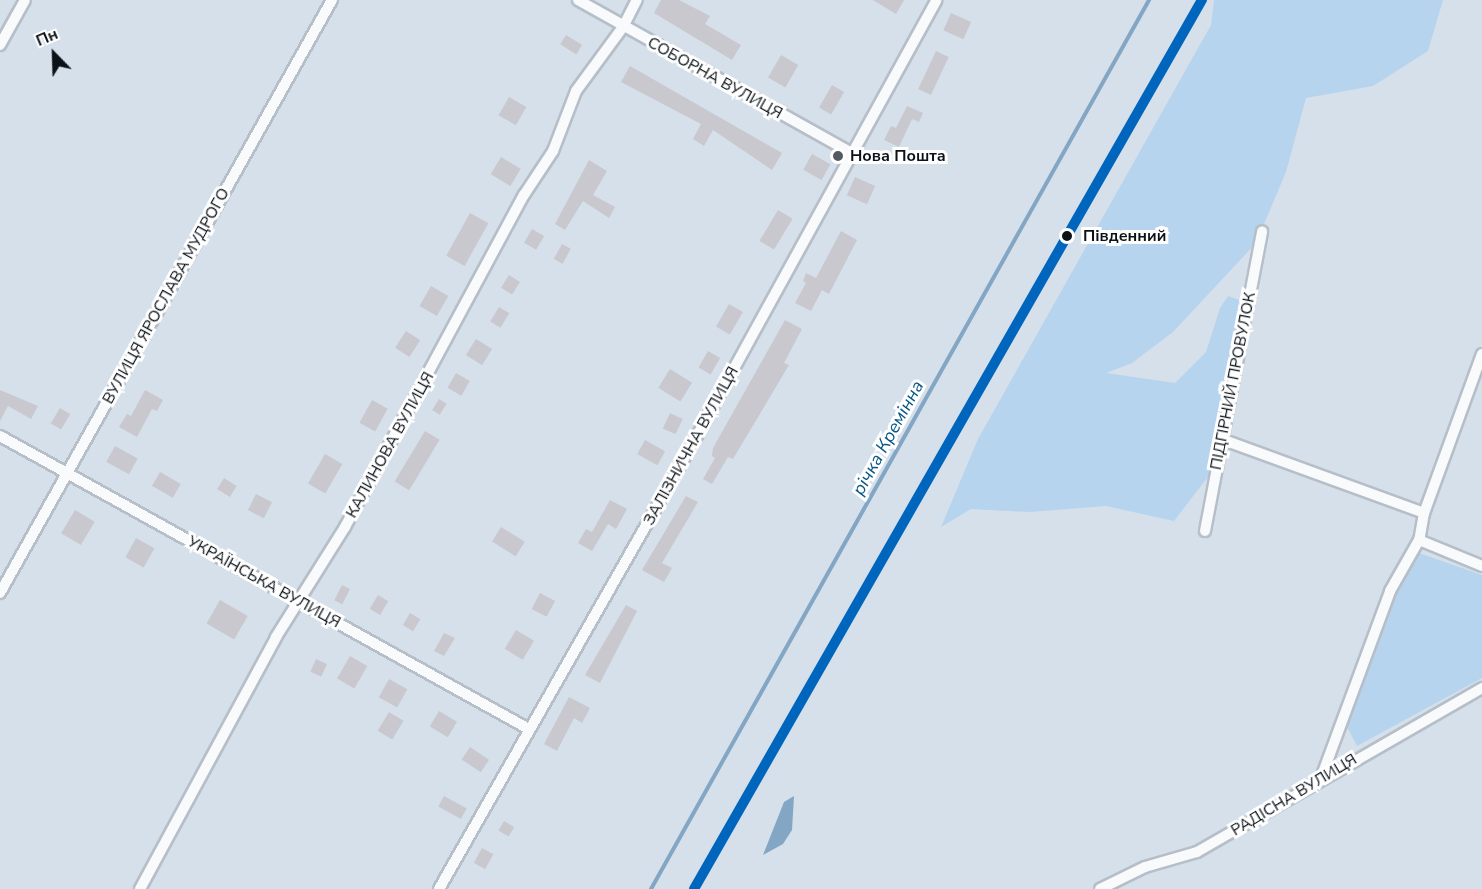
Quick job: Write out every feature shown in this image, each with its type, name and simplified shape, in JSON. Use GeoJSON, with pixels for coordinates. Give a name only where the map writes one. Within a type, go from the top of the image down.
{"type":"FeatureCollection","features":[{"type":"Feature","properties":{"kind":"street"},"geometry":{"type":"LineString","coordinates":[[0,45],[25,0]]}},
{"type":"Feature","properties":{"kind":"street","name":"ВУЛИЦЯ ЯРОСЛАВА МУДРОГО"},"geometry":{"type":"LineString","coordinates":[[0,593],[332,0]]}},
{"type":"Feature","properties":{"kind":"street","name":"СОБОРНА ВУЛИЦЯ"},"geometry":{"type":"LineString","coordinates":[[578,0],[622,27],[853,154]]}},
{"type":"Feature","properties":{"kind":"street","name":"КАЛИНОВА ВУЛИЦЯ"},"geometry":{"type":"LineString","coordinates":[[140,889],[276,637],[345,527],[524,195],[554,151],[576,91],[622,27],[637,0]]}},
{"type":"Feature","properties":{"kind":"street","name":"ЗАЛІЗНИЧНА ВУЛИЦЯ"},"geometry":{"type":"LineString","coordinates":[[438,889],[527,728],[692,445],[937,0]]}},
{"type":"Feature","properties":{"kind":"street","name":"ПІДГІРНИЙ ПРОВУЛОК"},"geometry":{"type":"LineString","coordinates":[[1205,531],[1262,231]]}},
{"type":"Feature","properties":{"kind":"street"},"geometry":{"type":"LineString","coordinates":[[1321,778],[1390,591],[1421,542],[1424,513],[1482,354]]}},
{"type":"Feature","properties":{"kind":"street","name":"УКРАЇНСЬКА ВУЛИЦЯ"},"geometry":{"type":"LineString","coordinates":[[0,436],[527,728]]}},
{"type":"Feature","properties":{"kind":"street"},"geometry":{"type":"LineString","coordinates":[[1221,439],[1424,513]]}},
{"type":"Feature","properties":{"kind":"street"},"geometry":{"type":"LineString","coordinates":[[1421,542],[1482,566]]}},
{"type":"Feature","properties":{"kind":"street","name":"РАДІСНА ВУЛИЦЯ"},"geometry":{"type":"LineString","coordinates":[[1100,889],[1145,867],[1197,852],[1321,778],[1482,688]]}},
{"type":"Feature","properties":{"kind":"shaded area"},"geometry":{"type":"Polygon","coordinates":[[[1214,0],[1443,0],[1428,51],[1373,86],[1306,98],[1286,172],[1256,243],[1173,332],[1132,363],[1106,373],[1175,383],[1206,352],[1220,308],[1228,296],[1243,301],[1217,465],[1174,521],[1106,506],[1030,512],[971,509],[941,527],[978,439],[1211,25],[1214,0]]]}},
{"type":"Feature","properties":{"kind":"shaded area"},"geometry":{"type":"Polygon","coordinates":[[[1416,552],[1482,575],[1482,678],[1357,746],[1347,727],[1408,557],[1416,552]]]}},
{"type":"Feature","properties":{"kind":"shaded area"},"geometry":{"type":"Polygon","coordinates":[[[794,796],[792,830],[783,844],[763,855],[784,802],[794,796]]]}},
{"type":"Feature","properties":{"kind":"building"},"geometry":{"type":"Polygon","coordinates":[[[661,0],[679,0],[710,16],[705,24],[741,45],[732,60],[654,13],[661,0]]]}},
{"type":"Feature","properties":{"kind":"building"},"geometry":{"type":"Polygon","coordinates":[[[873,0],[904,0],[896,14],[873,0]]]}},
{"type":"Feature","properties":{"kind":"building"},"geometry":{"type":"Polygon","coordinates":[[[951,13],[971,22],[963,39],[943,30],[951,13]]]}},
{"type":"Feature","properties":{"kind":"building"},"geometry":{"type":"Polygon","coordinates":[[[566,35],[582,45],[576,54],[560,44],[566,35]]]}},
{"type":"Feature","properties":{"kind":"building"},"geometry":{"type":"Polygon","coordinates":[[[936,51],[949,57],[931,95],[918,89],[936,51]]]}},
{"type":"Feature","properties":{"kind":"building"},"geometry":{"type":"Polygon","coordinates":[[[781,55],[798,65],[785,88],[768,78],[781,55]]]}},
{"type":"Feature","properties":{"kind":"building"},"geometry":{"type":"Polygon","coordinates":[[[630,66],[782,153],[772,170],[713,130],[704,146],[693,139],[701,124],[621,82],[630,66]]]}},
{"type":"Feature","properties":{"kind":"building"},"geometry":{"type":"Polygon","coordinates":[[[832,85],[844,92],[831,115],[819,108],[832,85]]]}},
{"type":"Feature","properties":{"kind":"building"},"geometry":{"type":"Polygon","coordinates":[[[509,97],[526,107],[516,125],[498,115],[509,97]]]}},
{"type":"Feature","properties":{"kind":"building"},"geometry":{"type":"Polygon","coordinates":[[[907,106],[923,113],[919,122],[912,119],[899,147],[884,140],[891,126],[896,128],[907,106]]]}},
{"type":"Feature","properties":{"kind":"building"},"geometry":{"type":"Polygon","coordinates":[[[812,154],[830,164],[822,180],[803,170],[812,154]]]}},
{"type":"Feature","properties":{"kind":"building"},"geometry":{"type":"Polygon","coordinates":[[[501,157],[521,169],[510,186],[491,174],[501,157]]]}},
{"type":"Feature","properties":{"kind":"building"},"geometry":{"type":"Polygon","coordinates":[[[589,160],[607,171],[593,195],[615,207],[609,218],[583,201],[565,230],[555,224],[589,160]]]}},
{"type":"Feature","properties":{"kind":"building"},"geometry":{"type":"Polygon","coordinates":[[[855,177],[875,186],[867,204],[847,195],[855,177]]]}},
{"type":"Feature","properties":{"kind":"building"},"geometry":{"type":"Polygon","coordinates":[[[778,210],[793,219],[774,250],[759,241],[778,210]]]}},
{"type":"Feature","properties":{"kind":"building"},"geometry":{"type":"Polygon","coordinates":[[[470,213],[488,223],[465,266],[446,256],[470,213]]]}},
{"type":"Feature","properties":{"kind":"building"},"geometry":{"type":"Polygon","coordinates":[[[532,229],[544,236],[536,250],[524,243],[532,229]]]}},
{"type":"Feature","properties":{"kind":"building"},"geometry":{"type":"Polygon","coordinates":[[[841,231],[857,240],[829,294],[822,290],[811,311],[795,303],[806,283],[803,281],[806,273],[816,278],[841,231]]]}},
{"type":"Feature","properties":{"kind":"building"},"geometry":{"type":"Polygon","coordinates":[[[562,244],[571,249],[563,264],[554,259],[562,244]]]}},
{"type":"Feature","properties":{"kind":"building"},"geometry":{"type":"Polygon","coordinates":[[[509,275],[520,282],[512,295],[501,288],[509,275]]]}},
{"type":"Feature","properties":{"kind":"building"},"geometry":{"type":"Polygon","coordinates":[[[431,286],[448,296],[437,316],[420,306],[431,286]]]}},
{"type":"Feature","properties":{"kind":"building"},"geometry":{"type":"Polygon","coordinates":[[[729,304],[743,312],[730,335],[716,327],[729,304]]]}},
{"type":"Feature","properties":{"kind":"building"},"geometry":{"type":"Polygon","coordinates":[[[499,307],[509,313],[501,328],[490,322],[499,307]]]}},
{"type":"Feature","properties":{"kind":"building"},"geometry":{"type":"Polygon","coordinates":[[[785,320],[802,329],[784,363],[789,365],[733,459],[728,457],[712,484],[703,479],[715,458],[712,456],[713,448],[785,320]]]}},
{"type":"Feature","properties":{"kind":"building"},"geometry":{"type":"Polygon","coordinates":[[[406,331],[420,340],[409,357],[395,348],[406,331]]]}},
{"type":"Feature","properties":{"kind":"building"},"geometry":{"type":"Polygon","coordinates":[[[476,339],[492,349],[482,365],[466,355],[476,339]]]}},
{"type":"Feature","properties":{"kind":"building"},"geometry":{"type":"Polygon","coordinates":[[[708,351],[720,358],[711,374],[698,367],[708,351]]]}},
{"type":"Feature","properties":{"kind":"building"},"geometry":{"type":"Polygon","coordinates":[[[670,369],[692,383],[680,401],[658,388],[670,369]]]}},
{"type":"Feature","properties":{"kind":"building"},"geometry":{"type":"Polygon","coordinates":[[[456,373],[470,381],[461,396],[448,388],[456,373]]]}},
{"type":"Feature","properties":{"kind":"building"},"geometry":{"type":"Polygon","coordinates":[[[0,390],[38,406],[31,419],[8,406],[0,421],[0,390]]]}},
{"type":"Feature","properties":{"kind":"building"},"geometry":{"type":"Polygon","coordinates":[[[145,390],[163,400],[157,411],[152,409],[137,437],[119,427],[127,414],[131,416],[145,390]]]}},
{"type":"Feature","properties":{"kind":"building"},"geometry":{"type":"Polygon","coordinates":[[[439,399],[447,404],[440,415],[432,410],[439,399]]]}},
{"type":"Feature","properties":{"kind":"building"},"geometry":{"type":"Polygon","coordinates":[[[372,400],[388,409],[375,431],[359,423],[372,400]]]}},
{"type":"Feature","properties":{"kind":"building"},"geometry":{"type":"Polygon","coordinates":[[[60,408],[70,414],[61,430],[51,423],[60,408]]]}},
{"type":"Feature","properties":{"kind":"building"},"geometry":{"type":"Polygon","coordinates":[[[670,413],[683,419],[676,434],[663,428],[670,413]]]}},
{"type":"Feature","properties":{"kind":"building"},"geometry":{"type":"Polygon","coordinates":[[[425,431],[440,440],[409,490],[395,482],[425,431]]]}},
{"type":"Feature","properties":{"kind":"building"},"geometry":{"type":"Polygon","coordinates":[[[645,440],[665,451],[657,465],[637,454],[645,440]]]}},
{"type":"Feature","properties":{"kind":"building"},"geometry":{"type":"Polygon","coordinates":[[[115,446],[138,459],[129,474],[106,462],[115,446]]]}},
{"type":"Feature","properties":{"kind":"building"},"geometry":{"type":"Polygon","coordinates":[[[325,454],[342,464],[325,493],[308,483],[325,454]]]}},
{"type":"Feature","properties":{"kind":"building"},"geometry":{"type":"Polygon","coordinates":[[[160,472],[181,484],[173,498],[152,486],[160,472]]]}},
{"type":"Feature","properties":{"kind":"building"},"geometry":{"type":"Polygon","coordinates":[[[224,478],[237,486],[230,497],[217,489],[224,478]]]}},
{"type":"Feature","properties":{"kind":"building"},"geometry":{"type":"Polygon","coordinates":[[[256,494],[272,502],[264,518],[248,510],[256,494]]]}},
{"type":"Feature","properties":{"kind":"building"},"geometry":{"type":"Polygon","coordinates":[[[686,496],[698,502],[662,563],[672,568],[664,582],[642,570],[686,496]]]}},
{"type":"Feature","properties":{"kind":"building"},"geometry":{"type":"Polygon","coordinates":[[[610,500],[627,509],[616,529],[608,524],[592,551],[578,543],[586,529],[592,532],[610,500]]]}},
{"type":"Feature","properties":{"kind":"building"},"geometry":{"type":"Polygon","coordinates":[[[75,510],[95,522],[81,545],[61,533],[75,510]]]}},
{"type":"Feature","properties":{"kind":"building"},"geometry":{"type":"Polygon","coordinates":[[[501,527],[525,542],[516,556],[492,541],[501,527]]]}},
{"type":"Feature","properties":{"kind":"building"},"geometry":{"type":"Polygon","coordinates":[[[136,538],[154,548],[144,567],[125,557],[136,538]]]}},
{"type":"Feature","properties":{"kind":"building"},"geometry":{"type":"Polygon","coordinates":[[[342,585],[350,589],[342,604],[334,600],[342,585]]]}},
{"type":"Feature","properties":{"kind":"building"},"geometry":{"type":"Polygon","coordinates":[[[540,593],[555,601],[547,617],[532,609],[540,593]]]}},
{"type":"Feature","properties":{"kind":"building"},"geometry":{"type":"Polygon","coordinates":[[[378,595],[388,601],[380,615],[370,609],[378,595]]]}},
{"type":"Feature","properties":{"kind":"building"},"geometry":{"type":"Polygon","coordinates":[[[220,600],[248,616],[234,639],[207,623],[220,600]]]}},
{"type":"Feature","properties":{"kind":"building"},"geometry":{"type":"Polygon","coordinates":[[[626,605],[637,611],[600,683],[585,675],[626,605]]]}},
{"type":"Feature","properties":{"kind":"building"},"geometry":{"type":"Polygon","coordinates":[[[410,613],[420,619],[413,631],[403,625],[410,613]]]}},
{"type":"Feature","properties":{"kind":"building"},"geometry":{"type":"Polygon","coordinates":[[[516,630],[534,641],[523,660],[505,649],[516,630]]]}},
{"type":"Feature","properties":{"kind":"building"},"geometry":{"type":"Polygon","coordinates":[[[444,633],[455,638],[444,656],[434,651],[444,633]]]}},
{"type":"Feature","properties":{"kind":"building"},"geometry":{"type":"Polygon","coordinates":[[[350,656],[367,666],[354,689],[337,679],[350,656]]]}},
{"type":"Feature","properties":{"kind":"building"},"geometry":{"type":"Polygon","coordinates":[[[316,659],[327,664],[321,677],[310,672],[316,659]]]}},
{"type":"Feature","properties":{"kind":"building"},"geometry":{"type":"Polygon","coordinates":[[[389,679],[407,689],[397,708],[379,697],[389,679]]]}},
{"type":"Feature","properties":{"kind":"building"},"geometry":{"type":"Polygon","coordinates":[[[569,697],[590,708],[582,723],[574,718],[557,751],[544,744],[569,697]]]}},
{"type":"Feature","properties":{"kind":"building"},"geometry":{"type":"Polygon","coordinates":[[[439,711],[457,722],[448,737],[430,726],[439,711]]]}},
{"type":"Feature","properties":{"kind":"building"},"geometry":{"type":"Polygon","coordinates":[[[389,712],[404,721],[392,740],[378,731],[389,712]]]}},
{"type":"Feature","properties":{"kind":"building"},"geometry":{"type":"Polygon","coordinates":[[[470,747],[489,760],[481,772],[462,759],[470,747]]]}},
{"type":"Feature","properties":{"kind":"building"},"geometry":{"type":"Polygon","coordinates":[[[444,796],[467,809],[461,819],[438,806],[444,796]]]}},
{"type":"Feature","properties":{"kind":"building"},"geometry":{"type":"Polygon","coordinates":[[[504,821],[514,827],[509,837],[498,830],[504,821]]]}},
{"type":"Feature","properties":{"kind":"building"},"geometry":{"type":"Polygon","coordinates":[[[482,848],[493,854],[485,869],[474,863],[482,848]]]}},
{"type":"Feature","properties":{"kind":"waterway","name":"річка Кремінна"},"geometry":{"type":"LineString","coordinates":[[651,889],[1149,0]]}},
{"type":"Feature","properties":{"kind":"transit line"},"geometry":{"type":"LineString","coordinates":[[694,889],[1202,0]]}},
{"type":"Feature","properties":{"kind":"place","name":"Нова Пошта"},"geometry":{"type":"Point","coordinates":[838,156]}},
{"type":"Feature","properties":{"kind":"place","name":"Південний"},"geometry":{"type":"Point","coordinates":[1067,236]}}]}
